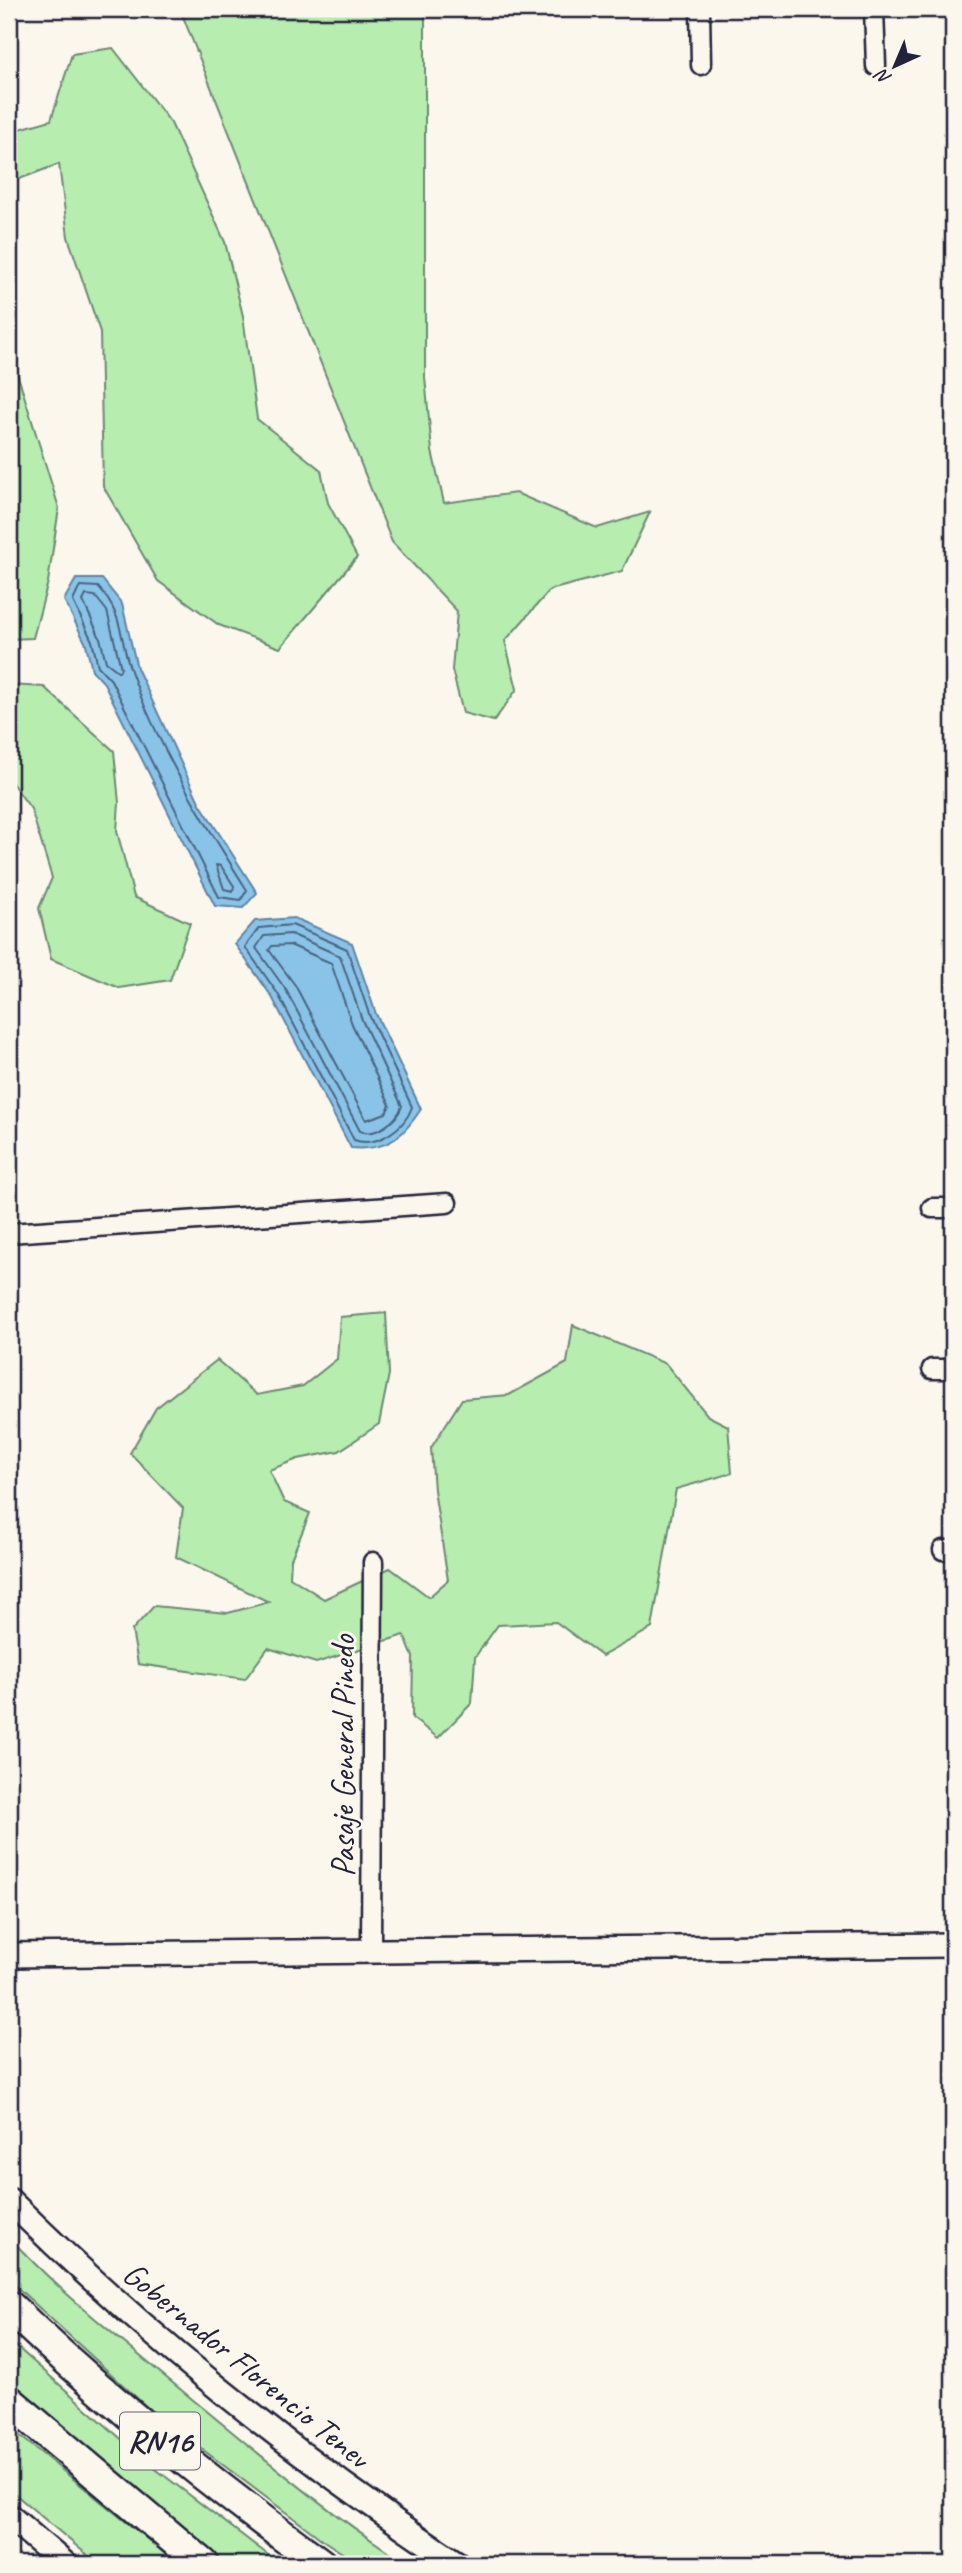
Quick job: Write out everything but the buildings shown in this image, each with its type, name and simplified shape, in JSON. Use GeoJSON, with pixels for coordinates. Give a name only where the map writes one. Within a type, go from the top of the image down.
{"type":"FeatureCollection","features":[{"type":"Feature","properties":{"kind":"highway","name":"RN16"},"geometry":{"type":"LineString","coordinates":[[9,2306],[48,2344],[179,2456],[321,2564]]}},
{"type":"Feature","properties":{"kind":"highway","name":"RN16"},"geometry":{"type":"LineString","coordinates":[[9,2401],[83,2466],[203,2564]]}},
{"type":"Feature","properties":{"kind":"street"},"geometry":{"type":"LineString","coordinates":[[699,9],[701,65]]}},
{"type":"Feature","properties":{"kind":"street"},"geometry":{"type":"LineString","coordinates":[[874,9],[876,66]]}},
{"type":"Feature","properties":{"kind":"street"},"geometry":{"type":"LineString","coordinates":[[9,1233],[447,1203]]}},
{"type":"Feature","properties":{"kind":"street"},"geometry":{"type":"LineString","coordinates":[[932,1208],[953,1208]]}},
{"type":"Feature","properties":{"kind":"street"},"geometry":{"type":"LineString","coordinates":[[932,1369],[953,1368]]}},
{"type":"Feature","properties":{"kind":"street","name":"Pasaje General Pinedo"},"geometry":{"type":"LineString","coordinates":[[370,1951],[373,1562]]}},
{"type":"Feature","properties":{"kind":"street"},"geometry":{"type":"LineString","coordinates":[[9,1955],[953,1945]]}},
{"type":"Feature","properties":{"kind":"street","name":"Gobernador Florencio Tenev"},"geometry":{"type":"LineString","coordinates":[[9,2200],[87,2277],[224,2395],[378,2512],[457,2564]]}},
{"type":"Feature","properties":{"kind":"street"},"geometry":{"type":"LineString","coordinates":[[9,2516],[57,2561]]}},
{"type":"Feature","properties":{"kind":"green space"},"geometry":{"type":"Polygon","coordinates":[[[180,9],[425,9],[425,377],[432,451],[444,503],[516,493],[597,528],[650,512],[622,571],[550,590],[505,641],[517,689],[494,721],[463,713],[452,670],[457,611],[392,542],[180,9]]]}},
{"type":"Feature","properties":{"kind":"green space"},"geometry":{"type":"Polygon","coordinates":[[[113,48],[171,123],[225,242],[243,316],[257,419],[321,470],[328,503],[357,557],[280,648],[219,625],[158,581],[103,486],[100,332],[68,237],[59,164],[14,181],[9,201],[9,132],[51,120],[72,54],[113,48]]]}},
{"type":"Feature","properties":{"kind":"green space"},"geometry":{"type":"Polygon","coordinates":[[[9,347],[59,508],[48,582],[33,638],[9,639],[9,347]]]}},
{"type":"Feature","properties":{"kind":"green space"},"geometry":{"type":"Polygon","coordinates":[[[9,685],[44,687],[114,751],[119,803],[117,831],[134,897],[190,923],[170,980],[119,988],[51,959],[39,908],[52,878],[31,809],[9,779],[9,685]]]}},
{"type":"Feature","properties":{"kind":"green space"},"geometry":{"type":"Polygon","coordinates":[[[386,1313],[389,1374],[379,1424],[339,1451],[298,1459],[269,1470],[284,1502],[310,1513],[291,1559],[290,1577],[324,1599],[390,1568],[429,1597],[448,1580],[434,1490],[431,1448],[462,1399],[509,1395],[567,1363],[573,1325],[666,1364],[708,1416],[728,1426],[732,1473],[676,1489],[652,1628],[602,1656],[556,1622],[498,1625],[475,1657],[472,1703],[438,1738],[412,1718],[413,1657],[404,1635],[316,1663],[268,1648],[245,1679],[138,1664],[132,1630],[154,1606],[228,1613],[269,1602],[176,1557],[183,1508],[130,1453],[156,1408],[217,1360],[257,1395],[303,1386],[337,1359],[340,1317],[386,1313]]]}},
{"type":"Feature","properties":{"kind":"green space"},"geometry":{"type":"Polygon","coordinates":[[[9,2237],[121,2341],[325,2506],[408,2564],[359,2564],[324,2541],[150,2410],[9,2280],[9,2237]]]}},
{"type":"Feature","properties":{"kind":"green space"},"geometry":{"type":"Polygon","coordinates":[[[9,2340],[153,2467],[280,2564],[224,2564],[120,2483],[9,2384],[9,2340]]]}},
{"type":"Feature","properties":{"kind":"green space"},"geometry":{"type":"Polygon","coordinates":[[[9,2427],[178,2564],[98,2564],[9,2489],[9,2427]]]}},
{"type":"Feature","properties":{"kind":"water"},"geometry":{"type":"Polygon","coordinates":[[[76,579],[102,579],[122,604],[137,668],[199,802],[257,893],[243,908],[215,906],[104,683],[92,670],[86,644],[64,600],[76,579]]]}},
{"type":"Feature","properties":{"kind":"water"},"geometry":{"type":"Polygon","coordinates":[[[294,918],[352,943],[376,1014],[421,1109],[400,1135],[384,1145],[351,1148],[272,997],[235,944],[255,921],[294,918]]]}}]}
